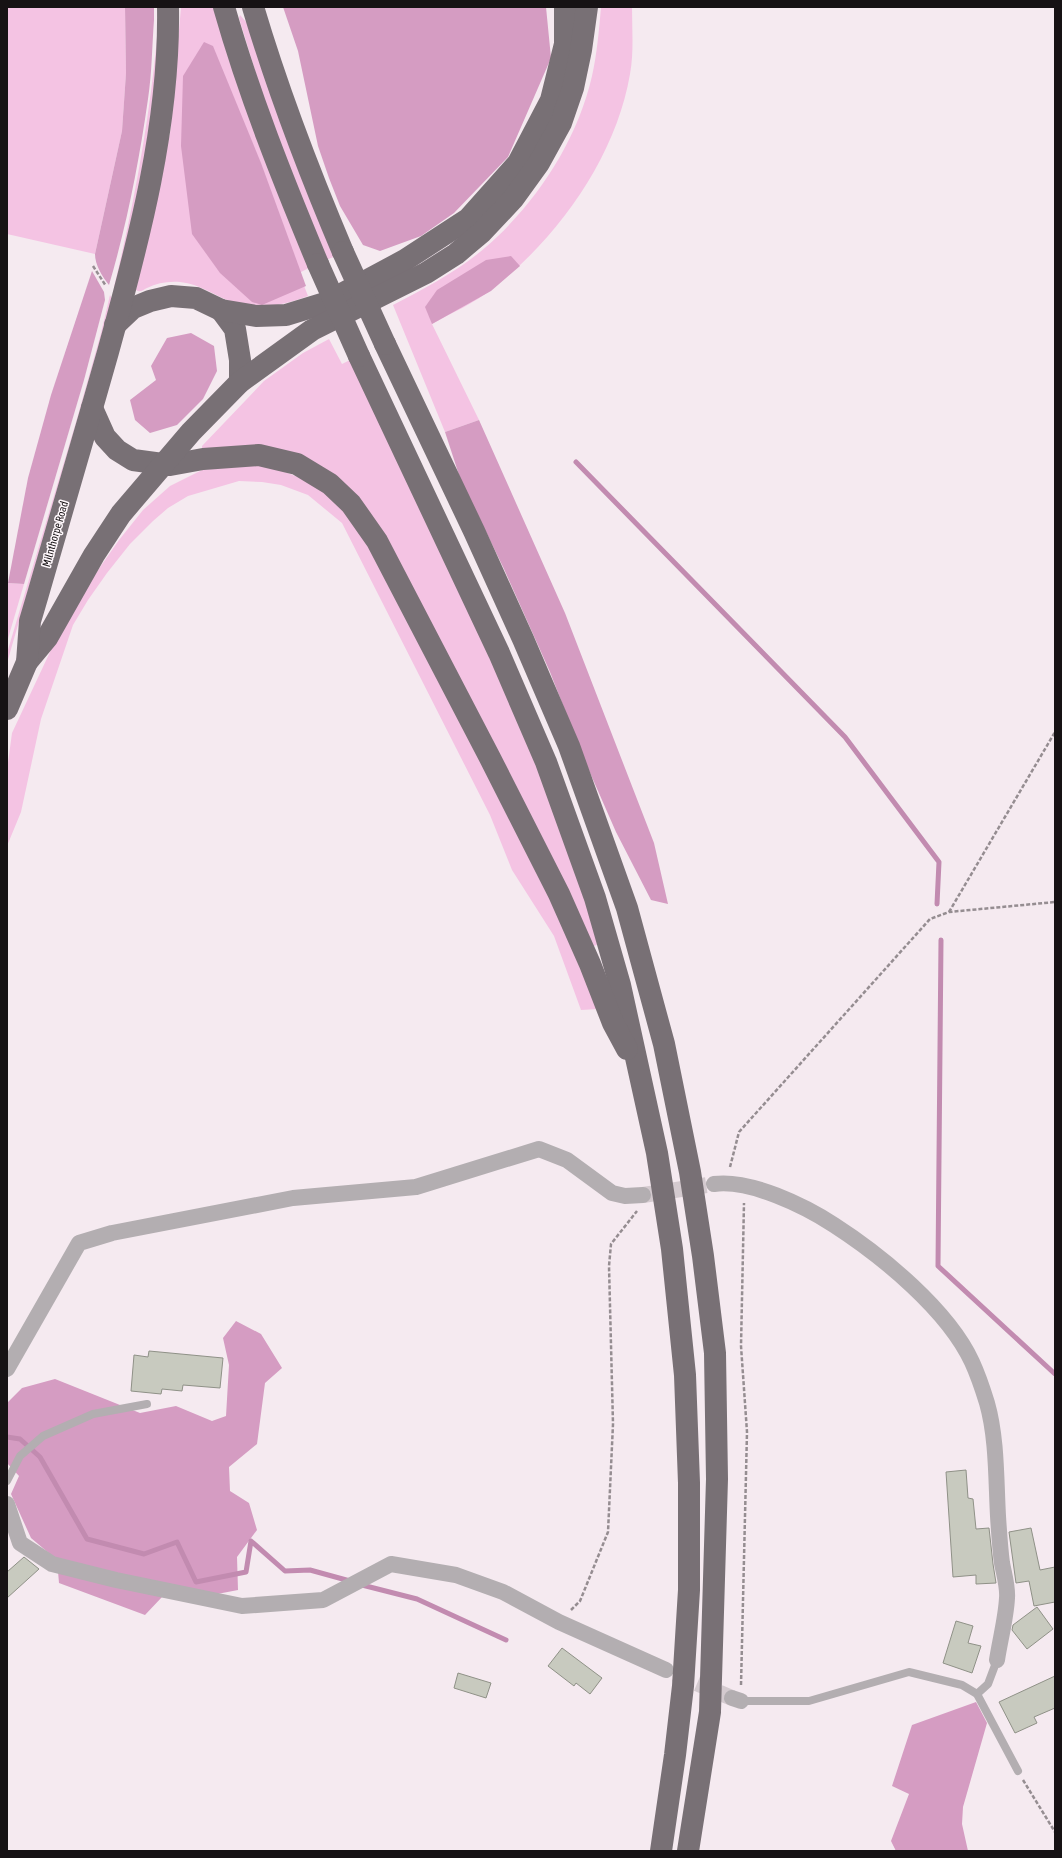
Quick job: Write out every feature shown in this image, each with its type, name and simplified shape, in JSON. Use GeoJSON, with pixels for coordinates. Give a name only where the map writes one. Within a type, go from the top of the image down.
{"type":"FeatureCollection","features":[{"type":"Feature","properties":{"kind":"highway","name":"Milnthorpe Road"},"geometry":{"type":"LineString","coordinates":[[27,662],[30,621],[129,279],[151,175],[166,72],[169,41],[168,7]]}},
{"type":"Feature","properties":{"kind":"highway"},"geometry":{"type":"LineString","coordinates":[[224,7],[242,67],[276,160],[318,264],[359,356],[499,653],[546,762],[595,898],[620,985],[657,1153],[672,1249],[685,1376],[689,1483],[689,1590],[683,1686],[661,1851]]}},
{"type":"Feature","properties":{"kind":"highway"},"geometry":{"type":"LineString","coordinates":[[252,7],[268,59],[317,192],[385,344],[523,638],[569,746],[627,908],[664,1044],[686,1149],[703,1256],[715,1353],[717,1479],[710,1712],[688,1851]]}},
{"type":"Feature","properties":{"kind":"highway"},"geometry":{"type":"LineString","coordinates":[[115,325],[133,308],[150,301],[171,296],[196,298],[221,310],[256,316],[286,315],[325,303],[405,260],[468,219],[518,163],[551,100],[564,44],[566,7]]}},
{"type":"Feature","properties":{"kind":"highway","name":"Milnthorpe Road"},"geometry":{"type":"LineString","coordinates":[[7,709],[27,662],[47,638],[94,555],[121,514],[161,465],[208,413],[240,382],[312,330],[426,273],[456,254],[482,232],[513,199],[540,163],[561,123],[574,88],[581,50],[586,7]]}},
{"type":"Feature","properties":{"kind":"highway"},"geometry":{"type":"LineString","coordinates":[[221,310],[235,329],[240,360],[240,382]]}},
{"type":"Feature","properties":{"kind":"highway"},"geometry":{"type":"LineString","coordinates":[[92,408],[105,437],[117,450],[133,460],[161,465],[170,465],[203,459],[259,454],[297,464],[330,484],[351,504],[377,540],[559,894],[590,964],[613,1023],[640,1073]]}},
{"type":"Feature","properties":{"kind":"street"},"geometry":{"type":"LineString","coordinates":[[7,1369],[79,1243],[112,1233],[293,1198],[416,1188],[539,1149],[567,1160],[612,1193],[625,1196],[640,1195]]}},
{"type":"Feature","properties":{"kind":"street"},"geometry":{"type":"LineString","coordinates":[[720,1183],[746,1186],[786,1199],[819,1215],[850,1236],[888,1265],[923,1296],[950,1326],[972,1361],[987,1405],[994,1446],[1000,1548],[1007,1597],[996,1660]]}},
{"type":"Feature","properties":{"kind":"street"},"geometry":{"type":"LineString","coordinates":[[7,1504],[20,1543],[52,1564],[116,1580],[242,1606],[323,1600],[391,1564],[456,1575],[503,1592],[560,1622],[666,1670]]}},
{"type":"Feature","properties":{"kind":"lane"},"geometry":{"type":"LineString","coordinates":[[7,1481],[20,1456],[44,1436],[93,1414],[147,1404]]}},
{"type":"Feature","properties":{"kind":"lane"},"geometry":{"type":"LineString","coordinates":[[977,1694],[988,1684],[996,1660]]}},
{"type":"Feature","properties":{"kind":"lane"},"geometry":{"type":"LineString","coordinates":[[737,1699],[809,1701],[909,1672],[962,1685],[977,1694],[1018,1771]]}},
{"type":"Feature","properties":{"kind":"path"},"geometry":{"type":"LineString","coordinates":[[949,912],[1055,732]]}},
{"type":"Feature","properties":{"kind":"path"},"geometry":{"type":"LineString","coordinates":[[720,1183],[739,1132],[930,919],[949,912],[1055,902]]}},
{"type":"Feature","properties":{"kind":"path"},"geometry":{"type":"LineString","coordinates":[[737,1699],[747,1432],[741,1346],[744,1210],[746,1186]]}},
{"type":"Feature","properties":{"kind":"path"},"geometry":{"type":"LineString","coordinates":[[560,1622],[580,1601],[608,1532],[613,1424],[609,1266],[611,1244],[640,1207],[640,1195]]}},
{"type":"Feature","properties":{"kind":"path"},"geometry":{"type":"LineString","coordinates":[[1018,1771],[1055,1832]]}},
{"type":"Feature","properties":{"kind":"shaded area"},"geometry":{"type":"Polygon","coordinates":[[[7,7],[125,7],[126,73],[122,131],[95,254],[7,234],[7,7]]]}},
{"type":"Feature","properties":{"kind":"shaded area"},"geometry":{"type":"Polygon","coordinates":[[[125,7],[154,7],[152,60],[141,146],[127,216],[109,285],[99,270],[95,254],[122,131],[126,73],[125,7]]]}},
{"type":"Feature","properties":{"kind":"shaded area"},"geometry":{"type":"Polygon","coordinates":[[[181,7],[214,7],[309,268],[299,273],[308,296],[272,306],[254,306],[235,303],[188,283],[163,283],[151,286],[142,291],[136,290],[170,133],[181,7]]]}},
{"type":"Feature","properties":{"kind":"shaded area"},"geometry":{"type":"Polygon","coordinates":[[[283,7],[546,7],[551,58],[508,157],[454,213],[421,236],[380,251],[363,245],[340,206],[318,146],[298,51],[283,7]]]}},
{"type":"Feature","properties":{"kind":"shaded area"},"geometry":{"type":"Polygon","coordinates":[[[601,7],[632,7],[632,49],[630,74],[623,105],[612,135],[598,165],[580,194],[539,246],[516,269],[492,289],[471,303],[432,324],[479,420],[445,432],[393,305],[448,275],[473,257],[497,237],[529,202],[543,183],[568,142],[586,99],[595,59],[601,7]]]}},
{"type":"Feature","properties":{"kind":"shaded area"},"geometry":{"type":"Polygon","coordinates":[[[240,15],[247,23],[336,256],[326,260],[271,123],[239,18],[240,15]]]}},
{"type":"Feature","properties":{"kind":"shaded area"},"geometry":{"type":"Polygon","coordinates":[[[157,38],[156,84],[142,174],[116,287],[114,287],[140,163],[150,101],[157,38]]]}},
{"type":"Feature","properties":{"kind":"shaded area"},"geometry":{"type":"Polygon","coordinates":[[[204,42],[213,46],[261,163],[306,286],[262,305],[252,302],[220,273],[192,234],[181,146],[183,76],[204,42]]]}},
{"type":"Feature","properties":{"kind":"shaded area"},"geometry":{"type":"Polygon","coordinates":[[[511,256],[520,266],[491,291],[432,324],[425,307],[437,290],[486,260],[511,256]]]}},
{"type":"Feature","properties":{"kind":"shaded area"},"geometry":{"type":"Polygon","coordinates":[[[92,271],[104,292],[105,300],[84,380],[24,584],[8,583],[28,478],[51,395],[92,271]]]}},
{"type":"Feature","properties":{"kind":"shaded area"},"geometry":{"type":"Polygon","coordinates":[[[110,295],[112,299],[7,663],[7,653],[76,422],[110,295]]]}},
{"type":"Feature","properties":{"kind":"shaded area"},"geometry":{"type":"Polygon","coordinates":[[[191,333],[214,346],[217,371],[203,399],[177,425],[150,433],[135,420],[130,400],[156,380],[151,366],[167,338],[191,333]]]}},
{"type":"Feature","properties":{"kind":"shaded area"},"geometry":{"type":"Polygon","coordinates":[[[329,339],[342,364],[350,360],[509,695],[564,836],[599,944],[594,946],[327,474],[202,450],[202,446],[264,381],[303,353],[329,339]]]}},
{"type":"Feature","properties":{"kind":"shaded area"},"geometry":{"type":"Polygon","coordinates":[[[479,420],[565,613],[654,843],[668,904],[651,900],[616,832],[584,759],[550,672],[504,569],[460,478],[445,432],[479,420]]]}},
{"type":"Feature","properties":{"kind":"shaded area"},"geometry":{"type":"Polygon","coordinates":[[[253,464],[275,468],[313,483],[348,512],[374,550],[549,896],[598,1009],[581,1010],[554,936],[512,870],[490,815],[342,523],[308,495],[281,485],[239,481],[188,496],[168,508],[153,521],[130,544],[107,573],[73,625],[41,719],[21,812],[7,846],[7,770],[12,733],[65,620],[119,540],[143,510],[170,486],[202,470],[253,464]]]}},
{"type":"Feature","properties":{"kind":"shaded area"},"geometry":{"type":"Polygon","coordinates":[[[8,583],[24,584],[7,642],[7,588],[8,583]]]}},
{"type":"Feature","properties":{"kind":"shaded area"},"geometry":{"type":"Polygon","coordinates":[[[236,1321],[261,1334],[282,1368],[265,1383],[257,1444],[229,1467],[230,1491],[249,1503],[257,1530],[237,1557],[238,1590],[186,1600],[162,1597],[145,1615],[59,1583],[57,1560],[31,1538],[11,1494],[19,1476],[7,1463],[7,1403],[22,1388],[55,1379],[140,1413],[176,1406],[212,1421],[226,1416],[229,1365],[223,1338],[236,1321]]]}},
{"type":"Feature","properties":{"kind":"shaded area"},"geometry":{"type":"Polygon","coordinates":[[[976,1702],[987,1723],[963,1807],[962,1824],[968,1851],[896,1851],[891,1841],[909,1794],[892,1786],[912,1725],[976,1702]]]}},
{"type":"Feature","properties":{"kind":"building"},"geometry":{"type":"Polygon","coordinates":[[[149,1351],[223,1358],[220,1388],[183,1385],[182,1391],[162,1389],[161,1394],[131,1391],[134,1355],[148,1357],[149,1351]]]}},
{"type":"Feature","properties":{"kind":"building"},"geometry":{"type":"Polygon","coordinates":[[[966,1470],[968,1498],[973,1499],[976,1529],[989,1528],[996,1583],[976,1584],[976,1575],[953,1577],[946,1472],[966,1470]]]}},
{"type":"Feature","properties":{"kind":"building"},"geometry":{"type":"Polygon","coordinates":[[[1031,1528],[1040,1570],[1055,1567],[1055,1602],[1034,1606],[1029,1581],[1016,1583],[1009,1532],[1031,1528]]]}},
{"type":"Feature","properties":{"kind":"building"},"geometry":{"type":"Polygon","coordinates":[[[24,1557],[39,1569],[7,1598],[7,1572],[24,1557]]]}},
{"type":"Feature","properties":{"kind":"building"},"geometry":{"type":"Polygon","coordinates":[[[1037,1607],[1053,1629],[1027,1649],[1012,1630],[1013,1625],[1037,1607]]]}},
{"type":"Feature","properties":{"kind":"building"},"geometry":{"type":"Polygon","coordinates":[[[956,1621],[973,1626],[968,1643],[981,1646],[972,1673],[943,1663],[956,1621]]]}},
{"type":"Feature","properties":{"kind":"building"},"geometry":{"type":"Polygon","coordinates":[[[562,1648],[602,1678],[590,1694],[576,1683],[574,1686],[548,1666],[562,1648]]]}},
{"type":"Feature","properties":{"kind":"building"},"geometry":{"type":"Polygon","coordinates":[[[458,1673],[491,1683],[486,1698],[454,1688],[458,1673]]]}},
{"type":"Feature","properties":{"kind":"building"},"geometry":{"type":"Polygon","coordinates":[[[1055,1676],[1055,1708],[1034,1717],[1037,1723],[1015,1733],[999,1702],[1055,1676]]]}},
{"type":"Feature","properties":{"kind":"waterway"},"geometry":{"type":"LineString","coordinates":[[576,462],[845,737],[939,862],[937,904]]}},
{"type":"Feature","properties":{"kind":"waterway"},"geometry":{"type":"LineString","coordinates":[[941,940],[938,1266],[1055,1374]]}},
{"type":"Feature","properties":{"kind":"waterway"},"geometry":{"type":"LineString","coordinates":[[7,1437],[20,1439],[40,1457],[87,1539],[144,1554],[177,1542],[196,1582],[246,1572],[251,1541],[285,1571],[310,1570],[350,1581]]}},
{"type":"Feature","properties":{"kind":"waterway"},"geometry":{"type":"LineString","coordinates":[[362,1585],[417,1599],[506,1640]]}},
{"type":"Feature","properties":{"kind":"tunnel"},"geometry":{"type":"LineString","coordinates":[[643,1195],[714,1184]]}},
{"type":"Feature","properties":{"kind":"tunnel"},"geometry":{"type":"LineString","coordinates":[[675,1674],[732,1698]]}}]}
